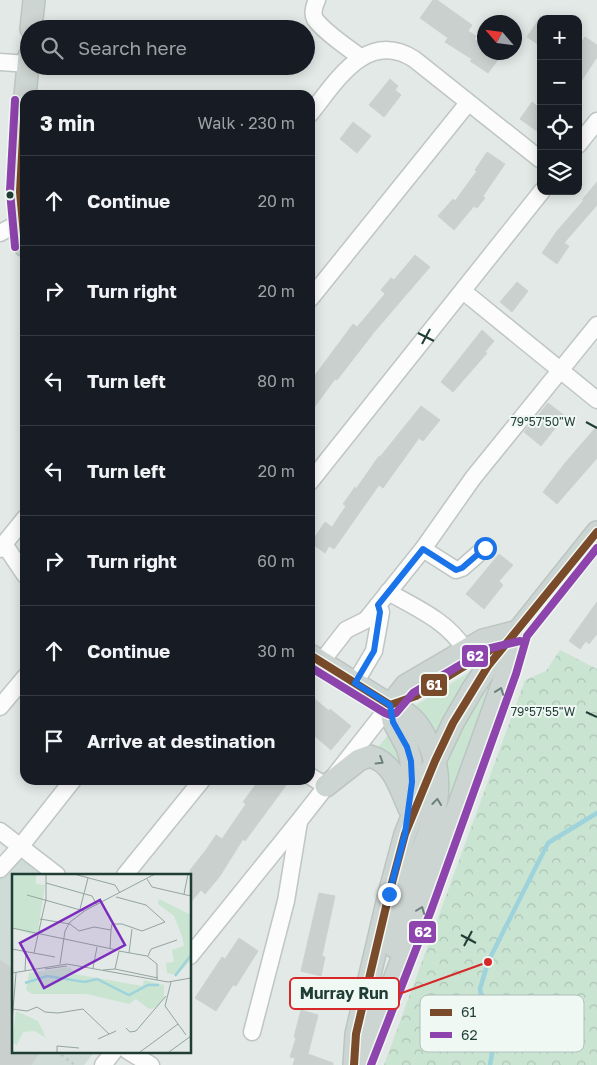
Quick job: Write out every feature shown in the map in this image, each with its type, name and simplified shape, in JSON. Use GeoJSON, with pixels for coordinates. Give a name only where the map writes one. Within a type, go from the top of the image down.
{"type":"FeatureCollection","features":[{"type":"Feature","properties":{"kind":"main road"},"geometry":{"type":"LineString","coordinates":[[32,20],[34,0]]}},
{"type":"Feature","properties":{"kind":"main road"},"geometry":{"type":"LineString","coordinates":[[26,90],[27,75]]}},
{"type":"Feature","properties":{"kind":"main road"},"geometry":{"type":"LineString","coordinates":[[20,157],[20,195]]}},
{"type":"Feature","properties":{"kind":"main road"},"geometry":{"type":"LineString","coordinates":[[405,834],[435,761],[453,723],[472,690],[488,666],[597,532]]}},
{"type":"Feature","properties":{"kind":"main road"},"geometry":{"type":"LineString","coordinates":[[354,1065],[356,1034],[405,834],[412,782],[411,761],[407,747],[393,722],[390,705],[406,685],[465,650],[483,640],[518,631]]}},
{"type":"Feature","properties":{"kind":"main road"},"geometry":{"type":"LineString","coordinates":[[390,705],[416,696],[479,658],[518,631]]}},
{"type":"Feature","properties":{"kind":"main road"},"geometry":{"type":"LineString","coordinates":[[360,1065],[489,722],[507,671],[518,631]]}},
{"type":"Feature","properties":{"kind":"main road"},"geometry":{"type":"LineString","coordinates":[[315,658],[414,718],[423,731],[435,761],[438,780],[434,818],[410,884],[372,1037]]}},
{"type":"Feature","properties":{"kind":"main road"},"geometry":{"type":"LineString","coordinates":[[318,781],[370,756],[384,761],[391,770],[409,809]]}},
{"type":"Feature","properties":{"kind":"street"},"geometry":{"type":"LineString","coordinates":[[317,0],[313,10],[314,18],[360,57]]}},
{"type":"Feature","properties":{"kind":"street"},"geometry":{"type":"LineString","coordinates":[[315,108],[350,66],[360,57],[382,50],[395,51],[407,55],[537,157]]}},
{"type":"Feature","properties":{"kind":"street"},"geometry":{"type":"LineString","coordinates":[[0,62],[20,63]]}},
{"type":"Feature","properties":{"kind":"street"},"geometry":{"type":"LineString","coordinates":[[315,293],[468,102]]}},
{"type":"Feature","properties":{"kind":"street"},"geometry":{"type":"LineString","coordinates":[[582,140],[597,121]]}},
{"type":"Feature","properties":{"kind":"street"},"geometry":{"type":"LineString","coordinates":[[315,476],[539,195]]}},
{"type":"Feature","properties":{"kind":"street"},"geometry":{"type":"LineString","coordinates":[[0,232],[20,222]]}},
{"type":"Feature","properties":{"kind":"street"},"geometry":{"type":"LineString","coordinates":[[463,290],[597,400]]}},
{"type":"Feature","properties":{"kind":"street"},"geometry":{"type":"LineString","coordinates":[[315,658],[346,630],[366,620],[423,549],[474,478],[597,325]]}},
{"type":"Feature","properties":{"kind":"street"},"geometry":{"type":"LineString","coordinates":[[20,524],[2,547],[20,569]]}},
{"type":"Feature","properties":{"kind":"street"},"geometry":{"type":"LineString","coordinates":[[423,549],[456,570],[462,568],[485,548]]}},
{"type":"Feature","properties":{"kind":"street"},"geometry":{"type":"LineString","coordinates":[[388,592],[435,619],[461,643],[465,650]]}},
{"type":"Feature","properties":{"kind":"street"},"geometry":{"type":"LineString","coordinates":[[355,683],[374,651],[380,612],[378,605]]}},
{"type":"Feature","properties":{"kind":"street"},"geometry":{"type":"LineString","coordinates":[[0,708],[20,683]]}},
{"type":"Feature","properties":{"kind":"street"},"geometry":{"type":"LineString","coordinates":[[191,955],[299,821],[318,781],[390,705]]}},
{"type":"Feature","properties":{"kind":"street"},"geometry":{"type":"LineString","coordinates":[[0,869],[69,785]]}},
{"type":"Feature","properties":{"kind":"street"},"geometry":{"type":"LineString","coordinates":[[126,874],[198,785]]}},
{"type":"Feature","properties":{"kind":"street"},"geometry":{"type":"LineString","coordinates":[[252,1032],[286,900],[299,821]]}},
{"type":"Feature","properties":{"kind":"street"},"geometry":{"type":"LineString","coordinates":[[0,831],[56,874]]}},
{"type":"Feature","properties":{"kind":"street"},"geometry":{"type":"LineString","coordinates":[[103,1065],[113,1052]]}},
{"type":"Feature","properties":{"kind":"street"},"geometry":{"type":"LineString","coordinates":[[130,1052],[151,1065]]}},
{"type":"Feature","properties":{"kind":"path"},"geometry":{"type":"LineString","coordinates":[[57,1052],[75,1065]]}},
{"type":"Feature","properties":{"kind":"shaded area"},"geometry":{"type":"Polygon","coordinates":[[[20,847],[55,874],[12,874],[12,1052],[94,1052],[84,1065],[0,1065],[0,866],[20,847]]]}},
{"type":"Feature","properties":{"kind":"green space"},"geometry":{"type":"Polygon","coordinates":[[[560,650],[597,669],[597,1065],[384,1065],[525,680],[546,671],[560,650]]]}},
{"type":"Feature","properties":{"kind":"green space"},"geometry":{"type":"Polygon","coordinates":[[[500,662],[444,818],[446,761],[475,704],[500,662]]]}},
{"type":"Feature","properties":{"kind":"green space"},"geometry":{"type":"Polygon","coordinates":[[[476,668],[437,738],[432,727],[416,705],[476,668]]]}},
{"type":"Feature","properties":{"kind":"green space"},"geometry":{"type":"Polygon","coordinates":[[[389,734],[394,741],[404,774],[375,751],[389,734]]]}},
{"type":"Feature","properties":{"kind":"building"},"geometry":{"type":"Polygon","coordinates":[[[433,0],[437,0],[472,25],[468,31],[476,36],[474,39],[477,41],[477,60],[498,60],[488,73],[470,61],[472,59],[445,42],[448,38],[420,18],[433,0]]]}},
{"type":"Feature","properties":{"kind":"building"},"geometry":{"type":"Polygon","coordinates":[[[537,22],[537,43],[527,37],[537,22]]]}},
{"type":"Feature","properties":{"kind":"building"},"geometry":{"type":"Polygon","coordinates":[[[585,37],[597,45],[597,57],[582,80],[582,60],[582,41],[585,37]]]}},
{"type":"Feature","properties":{"kind":"building"},"geometry":{"type":"Polygon","coordinates":[[[390,79],[398,86],[395,90],[401,95],[384,117],[369,105],[390,79]]]}},
{"type":"Feature","properties":{"kind":"building"},"geometry":{"type":"Polygon","coordinates":[[[532,102],[537,106],[537,131],[520,119],[532,102]]]}},
{"type":"Feature","properties":{"kind":"building"},"geometry":{"type":"Polygon","coordinates":[[[353,122],[371,136],[357,153],[340,139],[353,122]]]}},
{"type":"Feature","properties":{"kind":"building"},"geometry":{"type":"Polygon","coordinates":[[[487,152],[505,164],[483,196],[485,198],[477,208],[474,206],[454,230],[438,216],[453,199],[455,201],[477,171],[475,170],[487,152]]]}},
{"type":"Feature","properties":{"kind":"building"},"geometry":{"type":"Polygon","coordinates":[[[597,182],[597,205],[564,243],[569,246],[557,264],[542,253],[557,231],[597,182]]]}},
{"type":"Feature","properties":{"kind":"building"},"geometry":{"type":"Polygon","coordinates":[[[415,255],[430,267],[375,331],[337,380],[335,379],[315,406],[315,375],[353,324],[357,327],[385,294],[381,290],[391,278],[394,280],[415,255]]]}},
{"type":"Feature","properties":{"kind":"building"},"geometry":{"type":"Polygon","coordinates":[[[517,282],[528,291],[512,312],[500,302],[517,282]]]}},
{"type":"Feature","properties":{"kind":"building"},"geometry":{"type":"Polygon","coordinates":[[[482,330],[494,341],[485,352],[487,353],[453,392],[441,382],[482,330]]]}},
{"type":"Feature","properties":{"kind":"building"},"geometry":{"type":"Polygon","coordinates":[[[548,403],[565,416],[541,446],[524,432],[548,403]]]}},
{"type":"Feature","properties":{"kind":"building"},"geometry":{"type":"Polygon","coordinates":[[[421,406],[440,420],[423,441],[419,438],[383,488],[379,485],[334,549],[329,546],[325,553],[315,546],[315,537],[325,522],[332,527],[346,506],[343,504],[421,406]]]}},
{"type":"Feature","properties":{"kind":"building"},"geometry":{"type":"Polygon","coordinates":[[[597,426],[597,458],[557,504],[543,492],[597,426]]]}},
{"type":"Feature","properties":{"kind":"building"},"geometry":{"type":"Polygon","coordinates":[[[499,554],[513,565],[499,581],[503,585],[484,609],[466,594],[499,554]]]}},
{"type":"Feature","properties":{"kind":"building"},"geometry":{"type":"Polygon","coordinates":[[[597,602],[597,634],[589,644],[586,641],[580,649],[569,641],[597,602]]]}},
{"type":"Feature","properties":{"kind":"building"},"geometry":{"type":"Polygon","coordinates":[[[315,699],[351,726],[331,750],[315,736],[315,699]]]}},
{"type":"Feature","properties":{"kind":"building"},"geometry":{"type":"Polygon","coordinates":[[[255,785],[286,785],[245,841],[243,839],[220,876],[205,894],[201,890],[191,902],[190,870],[216,835],[222,839],[246,804],[243,802],[255,785]]]}},
{"type":"Feature","properties":{"kind":"building"},"geometry":{"type":"Polygon","coordinates":[[[319,893],[335,896],[322,956],[325,957],[321,976],[301,971],[319,893]]]}},
{"type":"Feature","properties":{"kind":"building"},"geometry":{"type":"Polygon","coordinates":[[[239,938],[258,951],[236,986],[233,985],[216,1011],[195,998],[222,957],[225,959],[239,938]]]}},
{"type":"Feature","properties":{"kind":"building"},"geometry":{"type":"Polygon","coordinates":[[[0,960],[12,969],[12,1052],[40,1052],[31,1065],[0,1065],[0,960]]]}},
{"type":"Feature","properties":{"kind":"building"},"geometry":{"type":"Polygon","coordinates":[[[301,1010],[318,1015],[308,1054],[333,1063],[333,1065],[293,1065],[295,1058],[290,1057],[296,1038],[294,1037],[301,1010]]]}},
{"type":"Feature","properties":{"kind":"waterway"},"geometry":{"type":"LineString","coordinates":[[481,995],[480,989],[488,962],[548,843],[597,813]]}},
{"type":"Feature","properties":{"kind":"waterway"},"geometry":{"type":"LineString","coordinates":[[490,1065],[492,1052]]}},
{"type":"Feature","properties":{"kind":"transit line","name":"62"},"geometry":{"type":"LineString","coordinates":[[15,100],[10,191],[15,247]]}},
{"type":"Feature","properties":{"kind":"transit line","name":"61"},"geometry":{"type":"LineString","coordinates":[[354,1065],[356,1034],[389,894],[405,834],[435,761],[453,723],[488,666],[597,532]]}},
{"type":"Feature","properties":{"kind":"transit line","name":"62"},"geometry":{"type":"LineString","coordinates":[[371,1065],[432,908],[516,674],[527,636],[597,548]]}},
{"type":"Feature","properties":{"kind":"transit line","name":"62"},"geometry":{"type":"LineString","coordinates":[[315,670],[390,715],[396,713],[413,693],[487,649],[520,641]]}},
{"type":"Feature","properties":{"kind":"transit line","name":"61"},"geometry":{"type":"LineString","coordinates":[[315,658],[390,705],[416,696],[492,649]]}},
{"type":"Feature","properties":{"kind":"place","name":"Murray Run"},"geometry":{"type":"Point","coordinates":[488,962]}},
{"type":"Feature","properties":{"kind":"route"},"geometry":{"type":"LineString","coordinates":[[389,894],[405,834],[412,782],[411,761],[401,733],[393,722],[390,705],[355,683],[374,651],[380,612],[378,605],[423,549],[456,570],[462,568],[485,548]]}}]}
